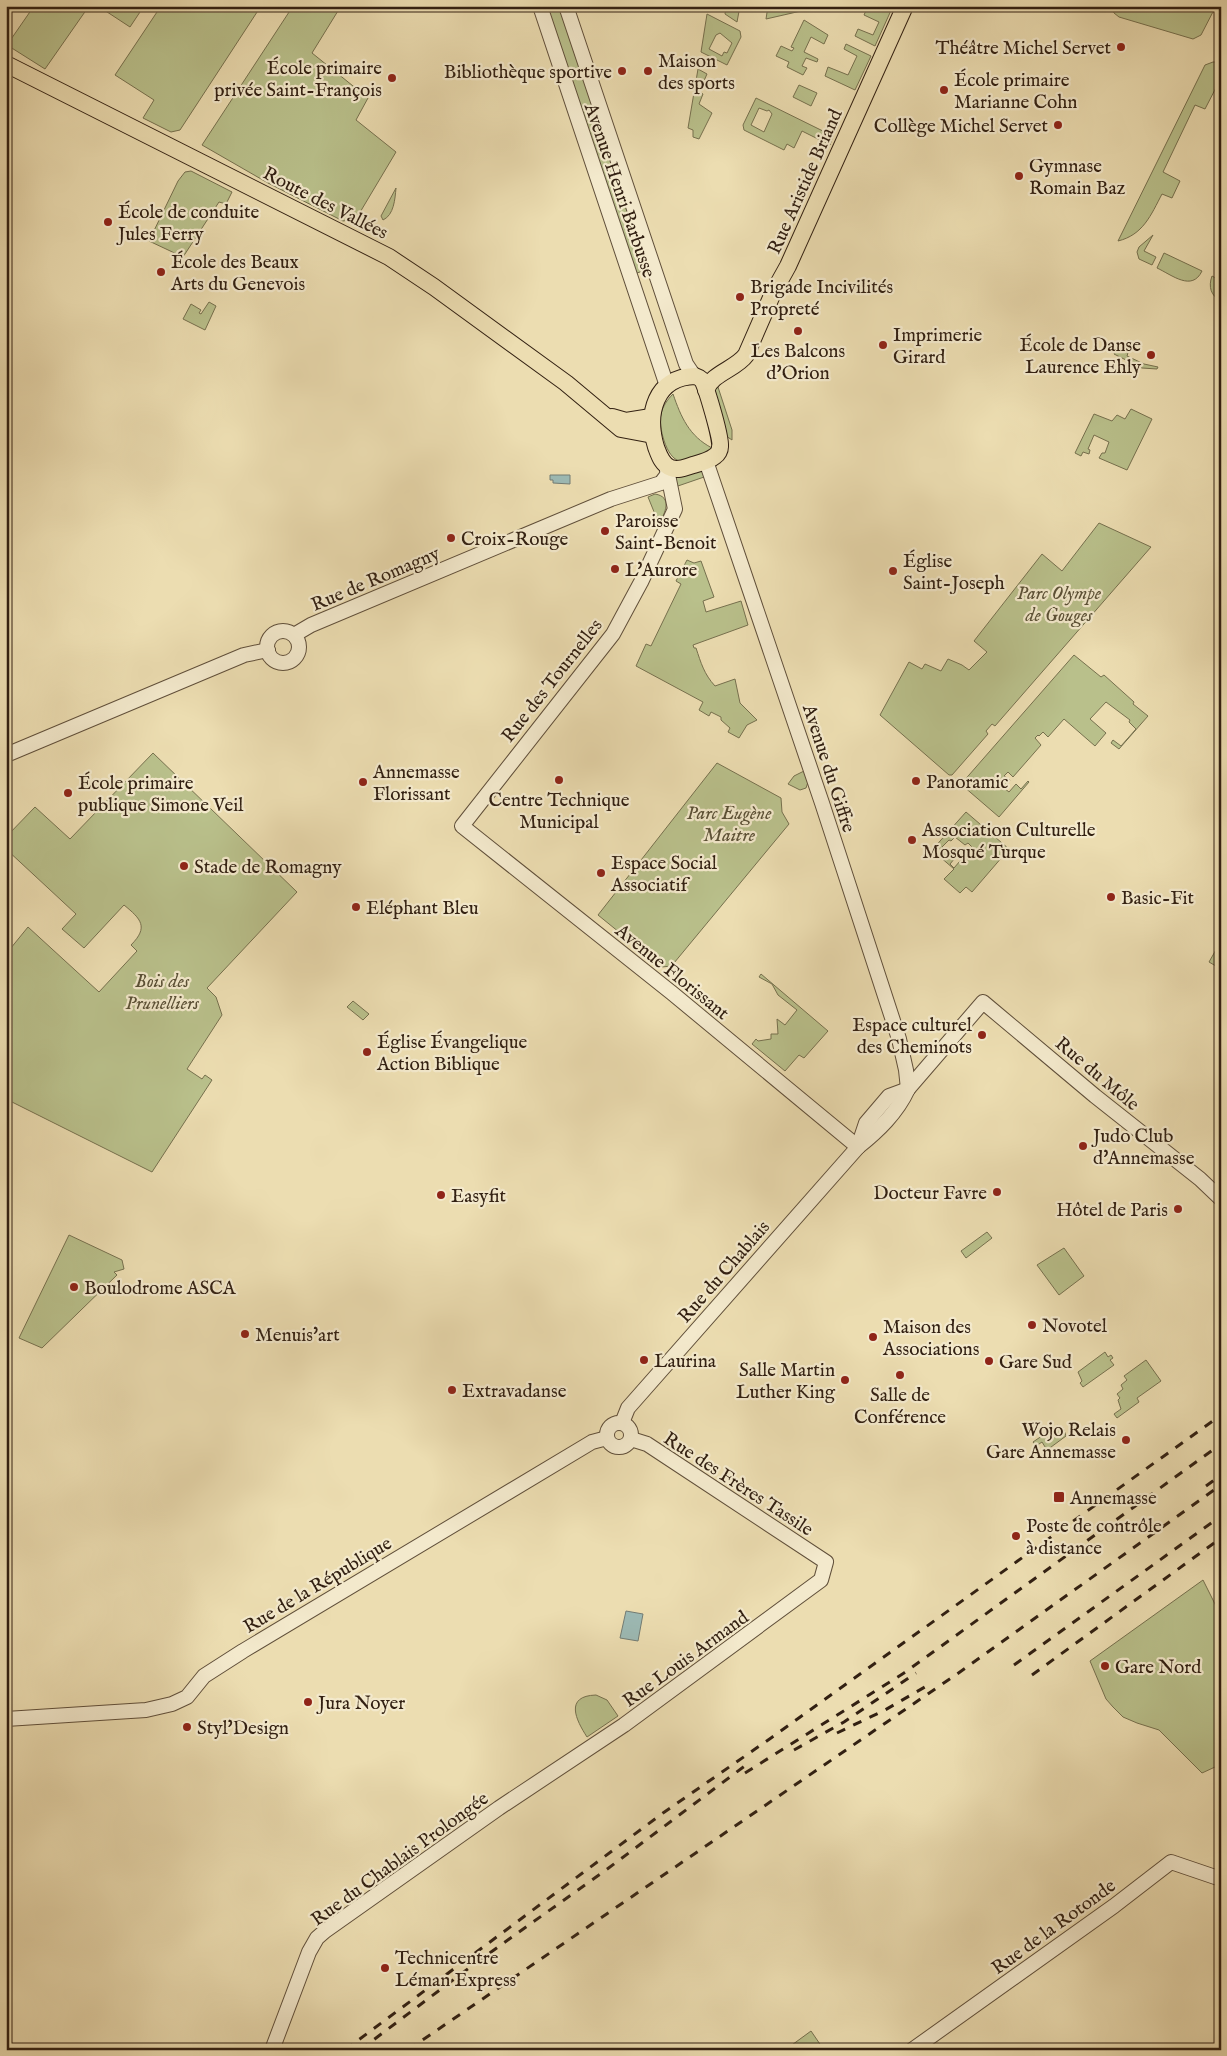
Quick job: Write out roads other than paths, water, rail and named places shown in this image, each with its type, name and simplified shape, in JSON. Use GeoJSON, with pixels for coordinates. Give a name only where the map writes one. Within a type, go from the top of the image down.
{"type":"FeatureCollection","features":[{"type":"Feature","properties":{"kind":"main road","name":"Rue Aristide Briand"},"geometry":{"type":"LineString","coordinates":[[699,381],[711,382],[741,361],[746,355],[905,6]]}},
{"type":"Feature","properties":{"kind":"main road","name":"Route des Vallées"},"geometry":{"type":"LineString","coordinates":[[6,64],[390,257],[566,383],[623,430],[653,435]]}},
{"type":"Feature","properties":{"kind":"main road"},"geometry":{"type":"LineString","coordinates":[[699,381],[720,442],[718,453],[706,461],[682,469],[668,469],[661,458],[653,435],[652,417],[658,398],[672,382],[699,381]]}},
{"type":"Feature","properties":{"kind":"main road","name":"Route des Vallées"},"geometry":{"type":"LineString","coordinates":[[605,414],[624,421],[652,417]]}},
{"type":"Feature","properties":{"kind":"street","name":"Avenue Henri Barbusse"},"geometry":{"type":"LineString","coordinates":[[540,6],[667,386]]}},
{"type":"Feature","properties":{"kind":"street","name":"Avenue Henri Barbusse"},"geometry":{"type":"LineString","coordinates":[[566,6],[686,364],[699,381]]}},
{"type":"Feature","properties":{"kind":"street","name":"Avenue du Giffre"},"geometry":{"type":"LineString","coordinates":[[706,461],[822,803],[899,1040],[906,1070],[908,1090]]}},
{"type":"Feature","properties":{"kind":"street","name":"Rue de Romagny"},"geometry":{"type":"LineString","coordinates":[[294,635],[311,625],[611,499],[627,488],[668,469]]}},
{"type":"Feature","properties":{"kind":"street","name":"Rue des Tournelles"},"geometry":{"type":"LineString","coordinates":[[462,826],[613,634],[641,582],[675,509],[676,505],[668,469]]}},
{"type":"Feature","properties":{"kind":"street"},"geometry":{"type":"LineString","coordinates":[[283,631],[294,635],[298,641],[299,649],[295,658],[284,662],[277,661],[271,656],[268,650],[269,640],[276,633],[283,631]]}},
{"type":"Feature","properties":{"kind":"street"},"geometry":{"type":"LineString","coordinates":[[6,755],[244,655],[268,650]]}},
{"type":"Feature","properties":{"kind":"street","name":"Avenue Florissant"},"geometry":{"type":"LineString","coordinates":[[462,826],[672,993],[858,1147]]}},
{"type":"Feature","properties":{"kind":"street","name":"Rue du Chablais"},"geometry":{"type":"LineString","coordinates":[[622,1423],[628,1408],[858,1147],[874,1134],[901,1103],[908,1090],[983,1002]]}},
{"type":"Feature","properties":{"kind":"street","name":"Rue du Môle"},"geometry":{"type":"LineString","coordinates":[[983,1002],[1217,1195]]}},
{"type":"Feature","properties":{"kind":"street"},"geometry":{"type":"LineString","coordinates":[[622,1423],[630,1429],[631,1439],[627,1445],[619,1448],[611,1445],[607,1438],[607,1432],[610,1426],[622,1423]]}},
{"type":"Feature","properties":{"kind":"street","name":"Rue de la République"},"geometry":{"type":"LineString","coordinates":[[6,1718],[37,1718],[83,1713],[146,1710],[182,1700],[191,1694],[204,1676],[243,1650],[592,1442],[607,1438]]}},
{"type":"Feature","properties":{"kind":"street","name":"Rue des Frères Tassile"},"geometry":{"type":"LineString","coordinates":[[631,1439],[647,1444],[826,1562]]}},
{"type":"Feature","properties":{"kind":"street","name":"Rue Louis Armand"},"geometry":{"type":"LineString","coordinates":[[551,1773],[624,1725],[819,1583],[826,1562]]}},
{"type":"Feature","properties":{"kind":"street","name":"Rue de la République"},"geometry":{"type":"LineString","coordinates":[[6,1728],[37,1718]]}},
{"type":"Feature","properties":{"kind":"street","name":"Rue du Chablais Prolongée"},"geometry":{"type":"LineString","coordinates":[[272,2050],[306,1959],[321,1934],[551,1773]]}},
{"type":"Feature","properties":{"kind":"street","name":"Rue de la Rotonde"},"geometry":{"type":"LineString","coordinates":[[912,2050],[1171,1862],[1221,1879]]}},
{"type":"Feature","properties":{"kind":"water"},"geometry":{"type":"Polygon","coordinates":[[[550,475],[570,475],[570,484],[553,483],[553,480],[550,480],[550,475]]]}},
{"type":"Feature","properties":{"kind":"water"},"geometry":{"type":"Polygon","coordinates":[[[626,1611],[643,1614],[638,1641],[620,1638],[626,1611]]]}},
{"type":"Feature","properties":{"kind":"railway"},"geometry":{"type":"LineString","coordinates":[[345,2050],[663,1813],[771,1738],[1221,1415]]}},
{"type":"Feature","properties":{"kind":"railway"},"geometry":{"type":"LineString","coordinates":[[745,1773],[904,1673],[1221,1444]]}},
{"type":"Feature","properties":{"kind":"railway"},"geometry":{"type":"LineString","coordinates":[[1206,1486],[1221,1475]]}},
{"type":"Feature","properties":{"kind":"railway"},"geometry":{"type":"LineString","coordinates":[[408,2050],[957,1674],[1221,1485]]}},
{"type":"Feature","properties":{"kind":"railway"},"geometry":{"type":"LineString","coordinates":[[1014,1665],[1221,1516]]}},
{"type":"Feature","properties":{"kind":"railway"},"geometry":{"type":"LineString","coordinates":[[1032,1675],[1221,1538]]}},
{"type":"Feature","properties":{"kind":"railway"},"geometry":{"type":"LineString","coordinates":[[794,1750],[844,1722],[916,1673]]}},
{"type":"Feature","properties":{"kind":"railway"},"geometry":{"type":"LineString","coordinates":[[837,1733],[885,1710],[930,1684]]}},
{"type":"Feature","properties":{"kind":"railway"},"geometry":{"type":"LineString","coordinates":[[360,2050],[750,1762]]}},
{"type":"Feature","properties":{"kind":"place","name":"Théâtre Michel Servet"},"geometry":{"type":"Point","coordinates":[1121,47]}},
{"type":"Feature","properties":{"kind":"place","name":"Bibliothèque sportive"},"geometry":{"type":"Point","coordinates":[622,71]}},
{"type":"Feature","properties":{"kind":"place","name":"Maison des sports"},"geometry":{"type":"Point","coordinates":[648,71]}},
{"type":"Feature","properties":{"kind":"place","name":"École primaire privée Saint-François"},"geometry":{"type":"Point","coordinates":[392,78]}},
{"type":"Feature","properties":{"kind":"place","name":"École primaire Marianne Cohn"},"geometry":{"type":"Point","coordinates":[944,90]}},
{"type":"Feature","properties":{"kind":"place","name":"Collège Michel Servet"},"geometry":{"type":"Point","coordinates":[1058,125]}},
{"type":"Feature","properties":{"kind":"place","name":"Gymnase Romain Baz"},"geometry":{"type":"Point","coordinates":[1019,176]}},
{"type":"Feature","properties":{"kind":"place","name":"École de conduite Jules Ferry"},"geometry":{"type":"Point","coordinates":[108,222]}},
{"type":"Feature","properties":{"kind":"place","name":"École des Beaux Arts du Genevois"},"geometry":{"type":"Point","coordinates":[161,272]}},
{"type":"Feature","properties":{"kind":"place","name":"Brigade Incivilités Propreté"},"geometry":{"type":"Point","coordinates":[740,297]}},
{"type":"Feature","properties":{"kind":"place","name":"Les Balcons d'Orion"},"geometry":{"type":"Point","coordinates":[798,331]}},
{"type":"Feature","properties":{"kind":"place","name":"Imprimerie Girard"},"geometry":{"type":"Point","coordinates":[883,345]}},
{"type":"Feature","properties":{"kind":"place","name":"École de Danse Laurence Ehly"},"geometry":{"type":"Point","coordinates":[1151,355]}},
{"type":"Feature","properties":{"kind":"place","name":"Paroisse Saint-Benoit"},"geometry":{"type":"Point","coordinates":[605,531]}},
{"type":"Feature","properties":{"kind":"place","name":"Croix-Rouge"},"geometry":{"type":"Point","coordinates":[451,538]}},
{"type":"Feature","properties":{"kind":"place","name":"L'Aurore"},"geometry":{"type":"Point","coordinates":[615,569]}},
{"type":"Feature","properties":{"kind":"place","name":"Église Saint-Joseph"},"geometry":{"type":"Point","coordinates":[893,571]}},
{"type":"Feature","properties":{"kind":"place","name":"Centre Technique Municipal"},"geometry":{"type":"Point","coordinates":[559,780]}},
{"type":"Feature","properties":{"kind":"place","name":"Panoramic"},"geometry":{"type":"Point","coordinates":[916,781]}},
{"type":"Feature","properties":{"kind":"place","name":"Annemasse Florissant"},"geometry":{"type":"Point","coordinates":[363,782]}},
{"type":"Feature","properties":{"kind":"place","name":"École primaire publique Simone Veil"},"geometry":{"type":"Point","coordinates":[68,793]}},
{"type":"Feature","properties":{"kind":"place","name":"Association Culturelle Mosqué Turque"},"geometry":{"type":"Point","coordinates":[912,840]}},
{"type":"Feature","properties":{"kind":"place","name":"Stade de Romagny"},"geometry":{"type":"Point","coordinates":[184,866]}},
{"type":"Feature","properties":{"kind":"place","name":"Espace Social Associatif"},"geometry":{"type":"Point","coordinates":[601,873]}},
{"type":"Feature","properties":{"kind":"place","name":"Basic-Fit"},"geometry":{"type":"Point","coordinates":[1111,897]}},
{"type":"Feature","properties":{"kind":"place","name":"Eléphant Bleu"},"geometry":{"type":"Point","coordinates":[356,907]}},
{"type":"Feature","properties":{"kind":"place","name":"Espace culturel des Cheminots"},"geometry":{"type":"Point","coordinates":[982,1035]}},
{"type":"Feature","properties":{"kind":"place","name":"Église Évangelique Action Biblique"},"geometry":{"type":"Point","coordinates":[367,1052]}},
{"type":"Feature","properties":{"kind":"place","name":"Judo Club d'Annemasse"},"geometry":{"type":"Point","coordinates":[1083,1146]}},
{"type":"Feature","properties":{"kind":"place","name":"Docteur Favre"},"geometry":{"type":"Point","coordinates":[997,1192]}},
{"type":"Feature","properties":{"kind":"place","name":"Easyfit"},"geometry":{"type":"Point","coordinates":[441,1195]}},
{"type":"Feature","properties":{"kind":"place","name":"Hôtel de Paris"},"geometry":{"type":"Point","coordinates":[1178,1209]}},
{"type":"Feature","properties":{"kind":"place","name":"Boulodrome ASCA"},"geometry":{"type":"Point","coordinates":[74,1287]}},
{"type":"Feature","properties":{"kind":"place","name":"Novotel"},"geometry":{"type":"Point","coordinates":[1032,1325]}},
{"type":"Feature","properties":{"kind":"place","name":"Menuis'art"},"geometry":{"type":"Point","coordinates":[245,1334]}},
{"type":"Feature","properties":{"kind":"place","name":"Maison des Associations"},"geometry":{"type":"Point","coordinates":[873,1337]}},
{"type":"Feature","properties":{"kind":"place","name":"Laurina"},"geometry":{"type":"Point","coordinates":[644,1360]}},
{"type":"Feature","properties":{"kind":"place","name":"Gare Sud"},"geometry":{"type":"Point","coordinates":[989,1361]}},
{"type":"Feature","properties":{"kind":"place","name":"Salle de Conférence"},"geometry":{"type":"Point","coordinates":[900,1375]}},
{"type":"Feature","properties":{"kind":"place","name":"Salle Martin Luther King"},"geometry":{"type":"Point","coordinates":[845,1380]}},
{"type":"Feature","properties":{"kind":"place","name":"Extravadanse"},"geometry":{"type":"Point","coordinates":[452,1390]}},
{"type":"Feature","properties":{"kind":"place","name":"Wojo Relais Gare Annemasse"},"geometry":{"type":"Point","coordinates":[1126,1440]}},
{"type":"Feature","properties":{"kind":"place","name":"Annemasse"},"geometry":{"type":"Point","coordinates":[1059,1497]}},
{"type":"Feature","properties":{"kind":"place","name":"Poste de contrôle à distance"},"geometry":{"type":"Point","coordinates":[1016,1536]}},
{"type":"Feature","properties":{"kind":"place","name":"Gare Nord"},"geometry":{"type":"Point","coordinates":[1105,1666]}},
{"type":"Feature","properties":{"kind":"place","name":"Jura Noyer"},"geometry":{"type":"Point","coordinates":[308,1702]}},
{"type":"Feature","properties":{"kind":"place","name":"Styl'Design"},"geometry":{"type":"Point","coordinates":[187,1727]}},
{"type":"Feature","properties":{"kind":"place","name":"Technicentre Léman Express"},"geometry":{"type":"Point","coordinates":[385,1968]}},
{"type":"Feature","properties":{"kind":"park label","name":"Parc Olympe de Gouges"},"geometry":{"type":"Point","coordinates":[1059,603]}},
{"type":"Feature","properties":{"kind":"park label","name":"Parc Eugène Maitre"},"geometry":{"type":"Point","coordinates":[729,823]}},
{"type":"Feature","properties":{"kind":"park label","name":"Bois des Prunelliers"},"geometry":{"type":"Point","coordinates":[162,991]}}]}
